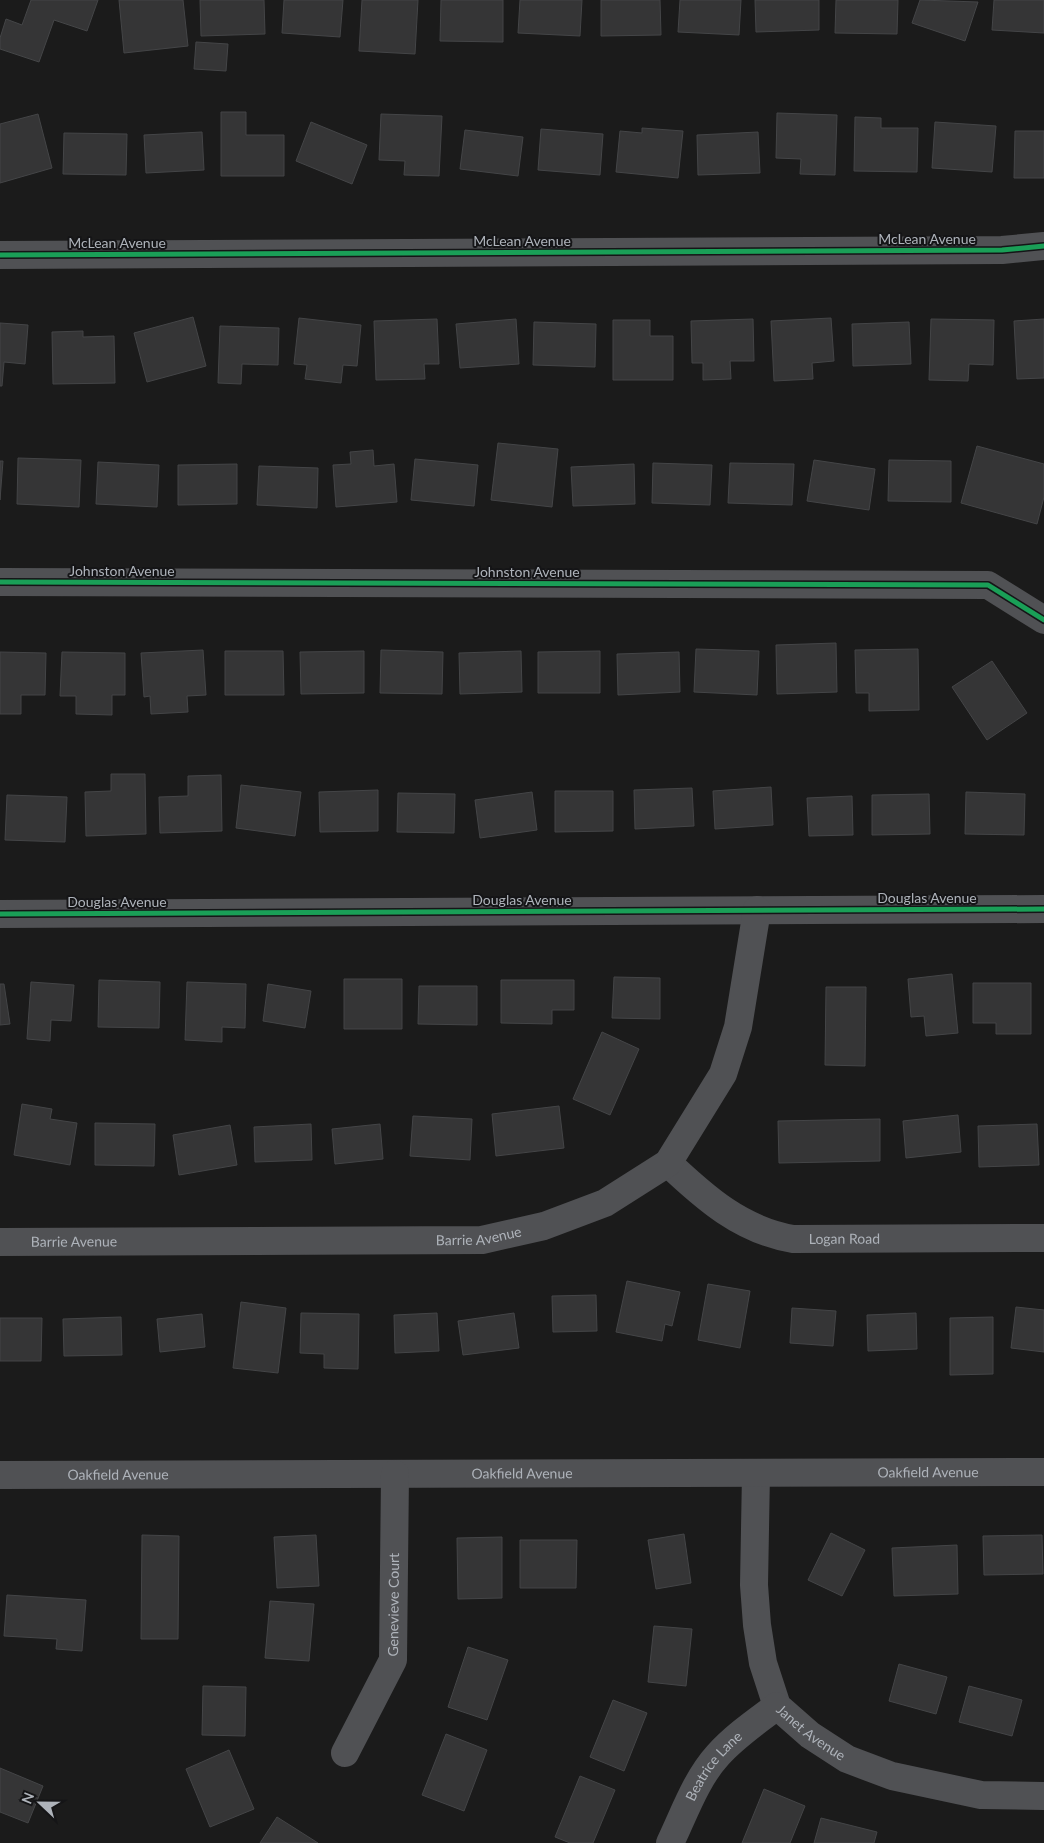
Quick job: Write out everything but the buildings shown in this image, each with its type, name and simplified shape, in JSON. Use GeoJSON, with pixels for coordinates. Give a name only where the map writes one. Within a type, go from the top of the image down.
{"type":"FeatureCollection","features":[{"type":"Feature","properties":{"kind":"street","name":"McLean Avenue"},"geometry":{"type":"LineString","coordinates":[[0,255],[992,250],[1044,246]]}},
{"type":"Feature","properties":{"kind":"street","name":"Johnston Avenue"},"geometry":{"type":"LineString","coordinates":[[0,582],[988,585],[1044,620]]}},
{"type":"Feature","properties":{"kind":"street","name":"Douglas Avenue"},"geometry":{"type":"LineString","coordinates":[[0,914],[1044,909]]}},
{"type":"Feature","properties":{"kind":"street","name":"Barrie Avenue"},"geometry":{"type":"LineString","coordinates":[[0,1242],[482,1240],[544,1226],[605,1203],[668,1163],[723,1074],[738,1027],[757,910]]}},
{"type":"Feature","properties":{"kind":"street","name":"Logan Road"},"geometry":{"type":"LineString","coordinates":[[668,1163],[698,1192],[732,1217],[773,1236],[793,1239],[1044,1238]]}},
{"type":"Feature","properties":{"kind":"street","name":"Oakfield Avenue"},"geometry":{"type":"LineString","coordinates":[[0,1475],[1044,1472]]}},
{"type":"Feature","properties":{"kind":"street","name":"Janet Avenue"},"geometry":{"type":"LineString","coordinates":[[756,1473],[754,1585],[757,1625],[763,1663],[778,1706],[810,1735],[847,1759],[892,1776],[981,1795],[1044,1796]]}},
{"type":"Feature","properties":{"kind":"street","name":"Genevieve Court"},"geometry":{"type":"LineString","coordinates":[[344,1753],[393,1660],[395,1474]]}},
{"type":"Feature","properties":{"kind":"street","name":"Beatrice Lane"},"geometry":{"type":"LineString","coordinates":[[670,1843],[697,1785],[716,1756],[742,1732],[778,1706]]}},
{"type":"Feature","properties":{"kind":"cycle path"},"geometry":{"type":"LineString","coordinates":[[0,255],[1002,250],[1044,246]]}},
{"type":"Feature","properties":{"kind":"cycle path"},"geometry":{"type":"LineString","coordinates":[[0,582],[988,585],[1044,620]]}},
{"type":"Feature","properties":{"kind":"cycle path"},"geometry":{"type":"LineString","coordinates":[[0,914],[1044,909]]}}]}
